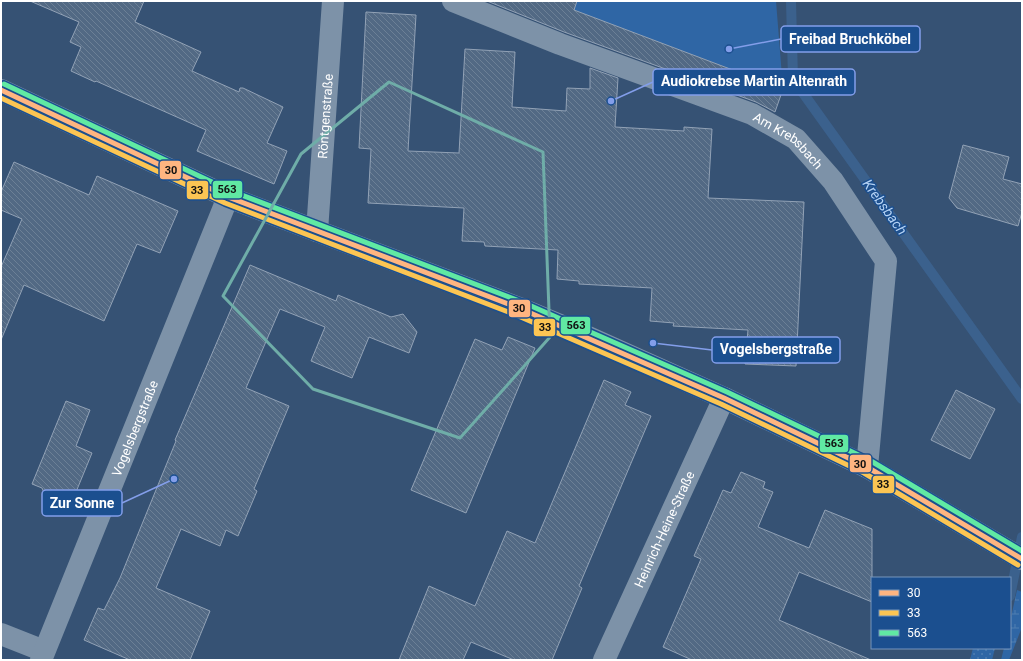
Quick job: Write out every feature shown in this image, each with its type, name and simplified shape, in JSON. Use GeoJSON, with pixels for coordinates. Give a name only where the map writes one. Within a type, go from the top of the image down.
{"type":"FeatureCollection","features":[{"type":"Feature","properties":{"kind":"street","name":"Röntgenstraße"},"geometry":{"type":"LineString","coordinates":[[317,231],[333,1]]}},
{"type":"Feature","properties":{"kind":"street","name":"Am Krebsbach"},"geometry":{"type":"LineString","coordinates":[[453,1],[560,44],[752,114],[796,139],[833,181],[886,261],[867,467]]}},
{"type":"Feature","properties":{"kind":"street"},"geometry":{"type":"LineString","coordinates":[[1,90],[228,197],[446,279],[586,336],[724,398],[867,467],[996,545],[1022,559]]}},
{"type":"Feature","properties":{"kind":"street","name":"Vogelsbergstraße"},"geometry":{"type":"LineString","coordinates":[[42,656],[228,197]]}},
{"type":"Feature","properties":{"kind":"street","name":"Heinrich-Heine-Straße"},"geometry":{"type":"LineString","coordinates":[[604,660],[724,398]]}},
{"type":"Feature","properties":{"kind":"street"},"geometry":{"type":"LineString","coordinates":[[1,634],[42,656]]}},
{"type":"Feature","properties":{"kind":"highlighted area"},"geometry":{"type":"Polygon","coordinates":[[[389,82],[543,152],[550,337],[460,438],[313,389],[223,296],[301,154],[389,82]]]}},
{"type":"Feature","properties":{"kind":"green space"},"geometry":{"type":"Polygon","coordinates":[[[550,1],[776,1],[783,89],[573,10],[550,1]]]}},
{"type":"Feature","properties":{"kind":"green space"},"geometry":{"type":"Polygon","coordinates":[[[1017,590],[1022,592],[1022,627],[1009,660],[1001,660],[1004,649],[1011,649],[1011,617],[1017,590]]]}},
{"type":"Feature","properties":{"kind":"green space"},"geometry":{"type":"Polygon","coordinates":[[[973,649],[995,649],[992,660],[970,660],[973,649]]]}},
{"type":"Feature","properties":{"kind":"building"},"geometry":{"type":"Polygon","coordinates":[[[30,1],[144,1],[135,22],[201,52],[192,71],[239,92],[240,88],[243,88],[283,107],[267,143],[287,151],[274,184],[197,151],[206,130],[71,71],[81,47],[70,42],[79,22],[30,1]]]}},
{"type":"Feature","properties":{"kind":"building"},"geometry":{"type":"Polygon","coordinates":[[[487,1],[577,1],[574,10],[783,89],[775,112],[756,102],[564,32],[487,1]]]}},
{"type":"Feature","properties":{"kind":"building"},"geometry":{"type":"Polygon","coordinates":[[[366,12],[416,15],[408,151],[459,153],[465,49],[515,52],[512,107],[566,111],[567,88],[590,89],[590,68],[618,78],[615,127],[684,131],[684,127],[712,129],[708,198],[804,202],[796,366],[745,364],[748,330],[673,326],[674,323],[650,321],[652,288],[579,284],[579,281],[557,279],[558,250],[485,246],[484,242],[462,241],[464,208],[368,203],[371,149],[359,148],[366,12]]]}},
{"type":"Feature","properties":{"kind":"building"},"geometry":{"type":"Polygon","coordinates":[[[963,145],[1009,157],[1003,179],[1022,184],[1022,212],[1018,226],[957,208],[949,198],[963,145]]]}},
{"type":"Feature","properties":{"kind":"building"},"geometry":{"type":"Polygon","coordinates":[[[14,162],[89,195],[97,176],[178,211],[160,253],[137,244],[104,321],[24,285],[1,340],[1,267],[22,219],[1,210],[1,192],[14,162]]]}},
{"type":"Feature","properties":{"kind":"building"},"geometry":{"type":"Polygon","coordinates":[[[250,265],[336,301],[338,295],[391,317],[403,314],[417,332],[409,353],[369,337],[352,378],[311,361],[325,327],[280,309],[246,388],[289,406],[254,489],[257,491],[238,536],[226,530],[220,546],[181,529],[156,588],[210,611],[190,660],[130,660],[84,640],[98,608],[104,610],[120,578],[176,441],[175,440],[250,265]]]}},
{"type":"Feature","properties":{"kind":"building"},"geometry":{"type":"Polygon","coordinates":[[[508,337],[535,348],[466,513],[411,490],[475,339],[502,350],[508,337]]]}},
{"type":"Feature","properties":{"kind":"building"},"geometry":{"type":"Polygon","coordinates":[[[604,380],[631,392],[625,405],[651,416],[579,586],[582,588],[552,660],[514,660],[471,642],[463,660],[399,660],[429,586],[475,606],[507,531],[535,543],[604,380]]]}},
{"type":"Feature","properties":{"kind":"building"},"geometry":{"type":"Polygon","coordinates":[[[956,390],[995,409],[970,459],[931,440],[956,390]]]}},
{"type":"Feature","properties":{"kind":"building"},"geometry":{"type":"Polygon","coordinates":[[[66,401],[90,410],[76,446],[92,453],[67,514],[50,507],[42,488],[32,484],[66,401]]]}},
{"type":"Feature","properties":{"kind":"building"},"geometry":{"type":"Polygon","coordinates":[[[741,472],[765,482],[763,488],[773,492],[758,527],[809,548],[825,510],[872,529],[871,602],[799,572],[779,620],[871,660],[692,660],[663,647],[701,559],[694,556],[723,490],[731,493],[741,472]]]}},
{"type":"Feature","properties":{"kind":"waterway","name":"Krebsbach"},"geometry":{"type":"LineString","coordinates":[[791,1],[793,79],[1022,399]]}},
{"type":"Feature","properties":{"kind":"waterway","name":"Krebsbach"},"geometry":{"type":"LineString","coordinates":[[1011,591],[1022,537]]}},
{"type":"Feature","properties":{"kind":"transit line","name":"563"},"geometry":{"type":"LineString","coordinates":[[4,84],[231,191],[522,302],[727,392],[871,461],[1022,551]]}},
{"type":"Feature","properties":{"kind":"transit line","name":"30"},"geometry":{"type":"LineString","coordinates":[[1,90],[228,197],[519,308],[724,398],[867,467],[1022,559]]}},
{"type":"Feature","properties":{"kind":"transit line","name":"33"},"geometry":{"type":"LineString","coordinates":[[1,98],[225,203],[516,315],[721,404],[864,473],[1018,565]]}},
{"type":"Feature","properties":{"kind":"place","name":"Freibad Bruchköbel"},"geometry":{"type":"Point","coordinates":[729,49]}},
{"type":"Feature","properties":{"kind":"place","name":"Audiokrebse Martin Altenrath"},"geometry":{"type":"Point","coordinates":[611,101]}},
{"type":"Feature","properties":{"kind":"place","name":"Vogelsbergstraße"},"geometry":{"type":"Point","coordinates":[653,343]}},
{"type":"Feature","properties":{"kind":"place","name":"Zur Sonne"},"geometry":{"type":"Point","coordinates":[174,479]}}]}
